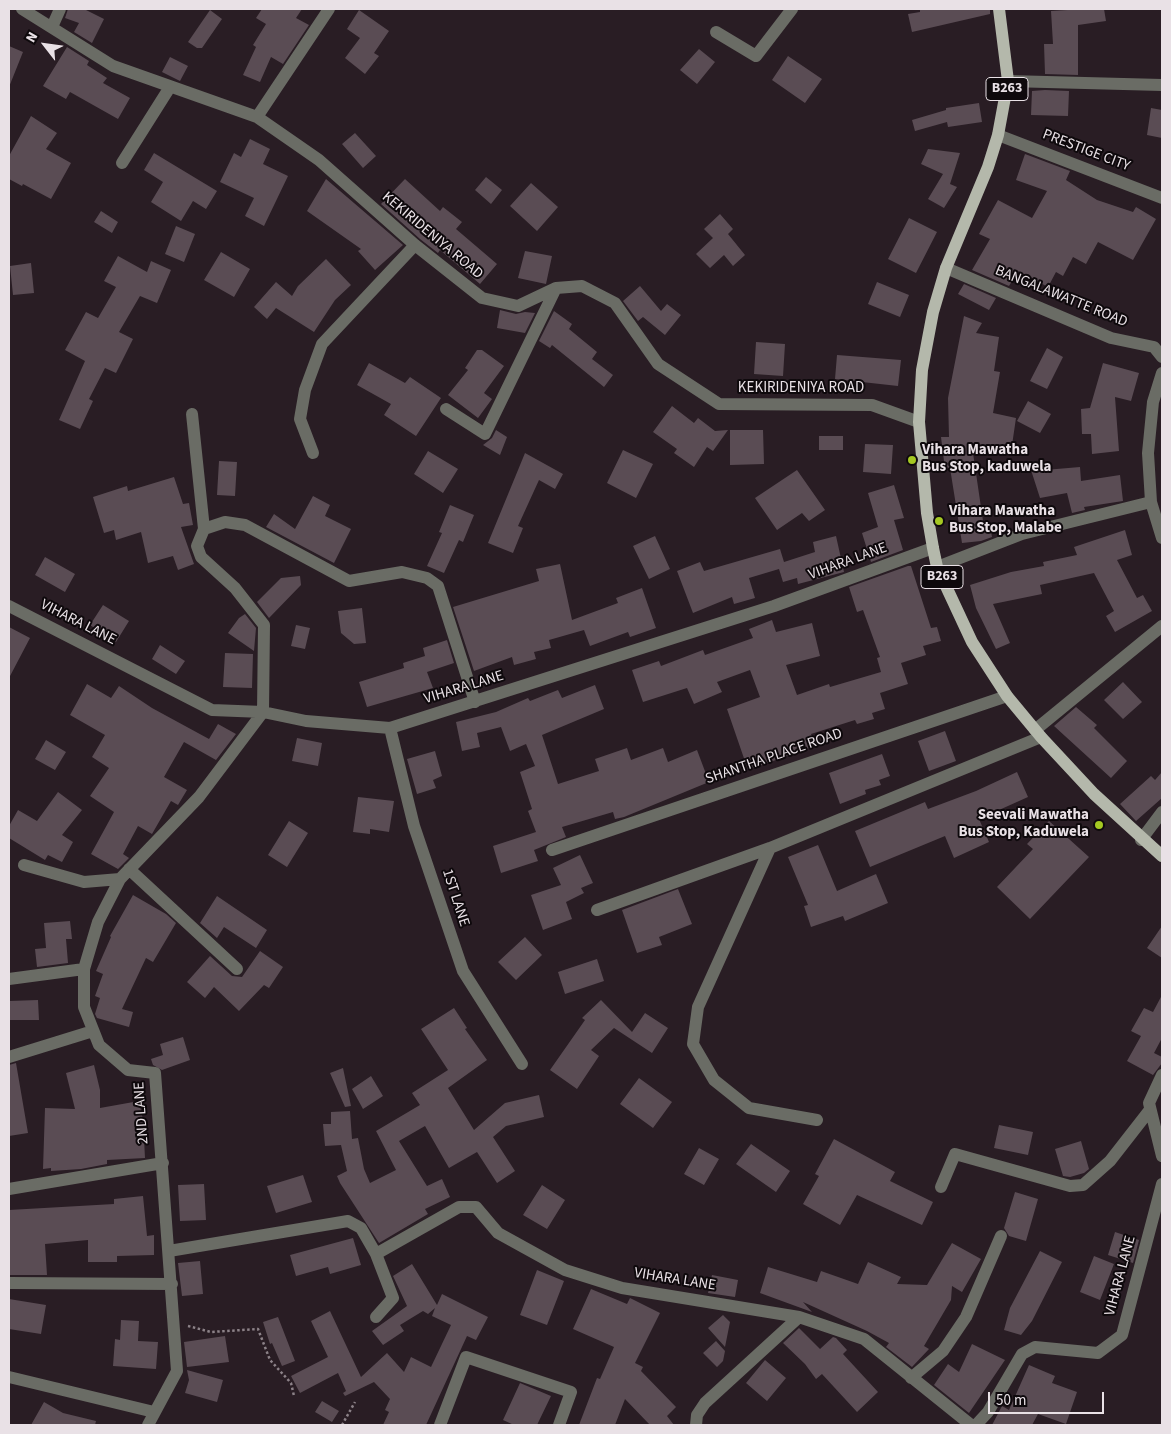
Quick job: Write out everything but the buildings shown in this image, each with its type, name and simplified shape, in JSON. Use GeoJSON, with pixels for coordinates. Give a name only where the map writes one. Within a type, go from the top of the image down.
{"type":"FeatureCollection","features":[{"type":"Feature","properties":{"kind":"main road","name":"B263"},"geometry":{"type":"LineString","coordinates":[[999,9],[1008,81],[998,135],[988,167],[946,268],[933,312],[922,370],[919,422],[927,513],[933,548],[938,567],[972,642],[1007,696],[1094,794],[1141,840],[1162,856]]}},
{"type":"Feature","properties":{"kind":"street","name":"KEKIRIDENIYA ROAD"},"geometry":{"type":"LineString","coordinates":[[22,9],[114,66],[257,117],[319,160],[415,245],[482,298],[518,306],[556,288],[582,286],[615,303],[658,364],[719,404],[872,405],[919,422]]}},
{"type":"Feature","properties":{"kind":"street"},"geometry":{"type":"LineString","coordinates":[[52,27],[60,9]]}},
{"type":"Feature","properties":{"kind":"street"},"geometry":{"type":"LineString","coordinates":[[257,117],[329,9]]}},
{"type":"Feature","properties":{"kind":"street"},"geometry":{"type":"LineString","coordinates":[[716,32],[756,56],[792,9]]}},
{"type":"Feature","properties":{"kind":"street"},"geometry":{"type":"LineString","coordinates":[[1008,81],[1162,85]]}},
{"type":"Feature","properties":{"kind":"street"},"geometry":{"type":"LineString","coordinates":[[122,163],[170,87]]}},
{"type":"Feature","properties":{"kind":"street","name":"PRESTIGE CITY"},"geometry":{"type":"LineString","coordinates":[[998,135],[1162,198]]}},
{"type":"Feature","properties":{"kind":"street"},"geometry":{"type":"LineString","coordinates":[[313,453],[300,419],[305,390],[322,344],[415,245]]}},
{"type":"Feature","properties":{"kind":"street","name":"BANGALAWATTE ROAD"},"geometry":{"type":"LineString","coordinates":[[946,268],[1111,338],[1154,347],[1162,357]]}},
{"type":"Feature","properties":{"kind":"street"},"geometry":{"type":"LineString","coordinates":[[446,409],[485,434],[556,288]]}},
{"type":"Feature","properties":{"kind":"street"},"geometry":{"type":"LineString","coordinates":[[1162,373],[1153,402],[1148,453],[1151,502],[1162,538]]}},
{"type":"Feature","properties":{"kind":"street"},"geometry":{"type":"LineString","coordinates":[[192,414],[204,529],[197,546],[201,557],[235,588],[264,625],[263,712]]}},
{"type":"Feature","properties":{"kind":"street"},"geometry":{"type":"LineString","coordinates":[[938,567],[1022,534],[1151,502]]}},
{"type":"Feature","properties":{"kind":"street"},"geometry":{"type":"LineString","coordinates":[[204,529],[225,522],[245,525],[349,581],[402,572],[427,578],[438,586],[475,702]]}},
{"type":"Feature","properties":{"kind":"street","name":"VIHARA LANE"},"geometry":{"type":"LineString","coordinates":[[9,606],[212,710],[263,712],[306,721],[390,728],[765,609],[933,548]]}},
{"type":"Feature","properties":{"kind":"street"},"geometry":{"type":"LineString","coordinates":[[598,910],[770,848],[1038,733],[1162,626]]}},
{"type":"Feature","properties":{"kind":"street","name":"SHANTHA PLACE ROAD"},"geometry":{"type":"LineString","coordinates":[[552,850],[1007,696]]}},
{"type":"Feature","properties":{"kind":"street","name":"2ND LANE"},"geometry":{"type":"LineString","coordinates":[[148,1425],[177,1371],[156,1073],[128,1070],[99,1045],[84,1007],[84,969],[98,922],[120,879],[199,797],[263,712]]}},
{"type":"Feature","properties":{"kind":"street","name":"1ST LANE"},"geometry":{"type":"LineString","coordinates":[[390,728],[414,826],[463,971],[522,1064]]}},
{"type":"Feature","properties":{"kind":"street"},"geometry":{"type":"LineString","coordinates":[[1141,840],[1162,812]]}},
{"type":"Feature","properties":{"kind":"street"},"geometry":{"type":"LineString","coordinates":[[770,848],[698,1007],[693,1044],[714,1080],[749,1108],[817,1120]]}},
{"type":"Feature","properties":{"kind":"street"},"geometry":{"type":"LineString","coordinates":[[24,865],[84,882],[120,879]]}},
{"type":"Feature","properties":{"kind":"street"},"geometry":{"type":"LineString","coordinates":[[128,870],[237,969]]}},
{"type":"Feature","properties":{"kind":"street"},"geometry":{"type":"LineString","coordinates":[[9,979],[84,969]]}},
{"type":"Feature","properties":{"kind":"street"},"geometry":{"type":"LineString","coordinates":[[9,1058],[93,1031]]}},
{"type":"Feature","properties":{"kind":"street"},"geometry":{"type":"LineString","coordinates":[[1162,1075],[1149,1102],[1149,1111],[1162,1156]]}},
{"type":"Feature","properties":{"kind":"street"},"geometry":{"type":"LineString","coordinates":[[941,1187],[955,1154],[1070,1186],[1084,1185],[1110,1161],[1149,1111]]}},
{"type":"Feature","properties":{"kind":"street"},"geometry":{"type":"LineString","coordinates":[[9,1189],[163,1163]]}},
{"type":"Feature","properties":{"kind":"street","name":"VIHARA LANE"},"geometry":{"type":"LineString","coordinates":[[976,1425],[988,1412],[1022,1354],[1035,1347],[1098,1353],[1122,1334],[1162,1184]]}},
{"type":"Feature","properties":{"kind":"street","name":"VIHARA LANE"},"geometry":{"type":"LineString","coordinates":[[376,1254],[459,1208],[476,1206],[498,1233],[565,1270],[622,1288],[799,1317],[864,1339],[971,1425]]}},
{"type":"Feature","properties":{"kind":"street"},"geometry":{"type":"LineString","coordinates":[[169,1251],[348,1221],[361,1228],[376,1254],[394,1298],[376,1317]]}},
{"type":"Feature","properties":{"kind":"street"},"geometry":{"type":"LineString","coordinates":[[911,1378],[943,1351],[966,1317],[1001,1236]]}},
{"type":"Feature","properties":{"kind":"street"},"geometry":{"type":"LineString","coordinates":[[9,1283],[172,1284]]}},
{"type":"Feature","properties":{"kind":"street"},"geometry":{"type":"LineString","coordinates":[[696,1425],[697,1415],[705,1402],[799,1317]]}},
{"type":"Feature","properties":{"kind":"street"},"geometry":{"type":"LineString","coordinates":[[440,1425],[466,1357],[571,1392],[559,1425]]}},
{"type":"Feature","properties":{"kind":"street"},"geometry":{"type":"LineString","coordinates":[[9,1377],[154,1412]]}},
{"type":"Feature","properties":{"kind":"path"},"geometry":{"type":"LineString","coordinates":[[175,1322],[211,1332],[258,1329],[270,1360],[291,1383],[294,1396]]}},
{"type":"Feature","properties":{"kind":"path"},"geometry":{"type":"LineString","coordinates":[[342,1425],[355,1402]]}},
{"type":"Feature","properties":{"kind":"place","name":"Vihara Mawatha Bus Stop, kaduwela"},"geometry":{"type":"Point","coordinates":[912,460]}},
{"type":"Feature","properties":{"kind":"place","name":"Vihara Mawatha Bus Stop, Malabe"},"geometry":{"type":"Point","coordinates":[939,521]}},
{"type":"Feature","properties":{"kind":"place","name":"Seevali Mawatha Bus Stop, Kaduwela"},"geometry":{"type":"Point","coordinates":[1099,825]}}]}
